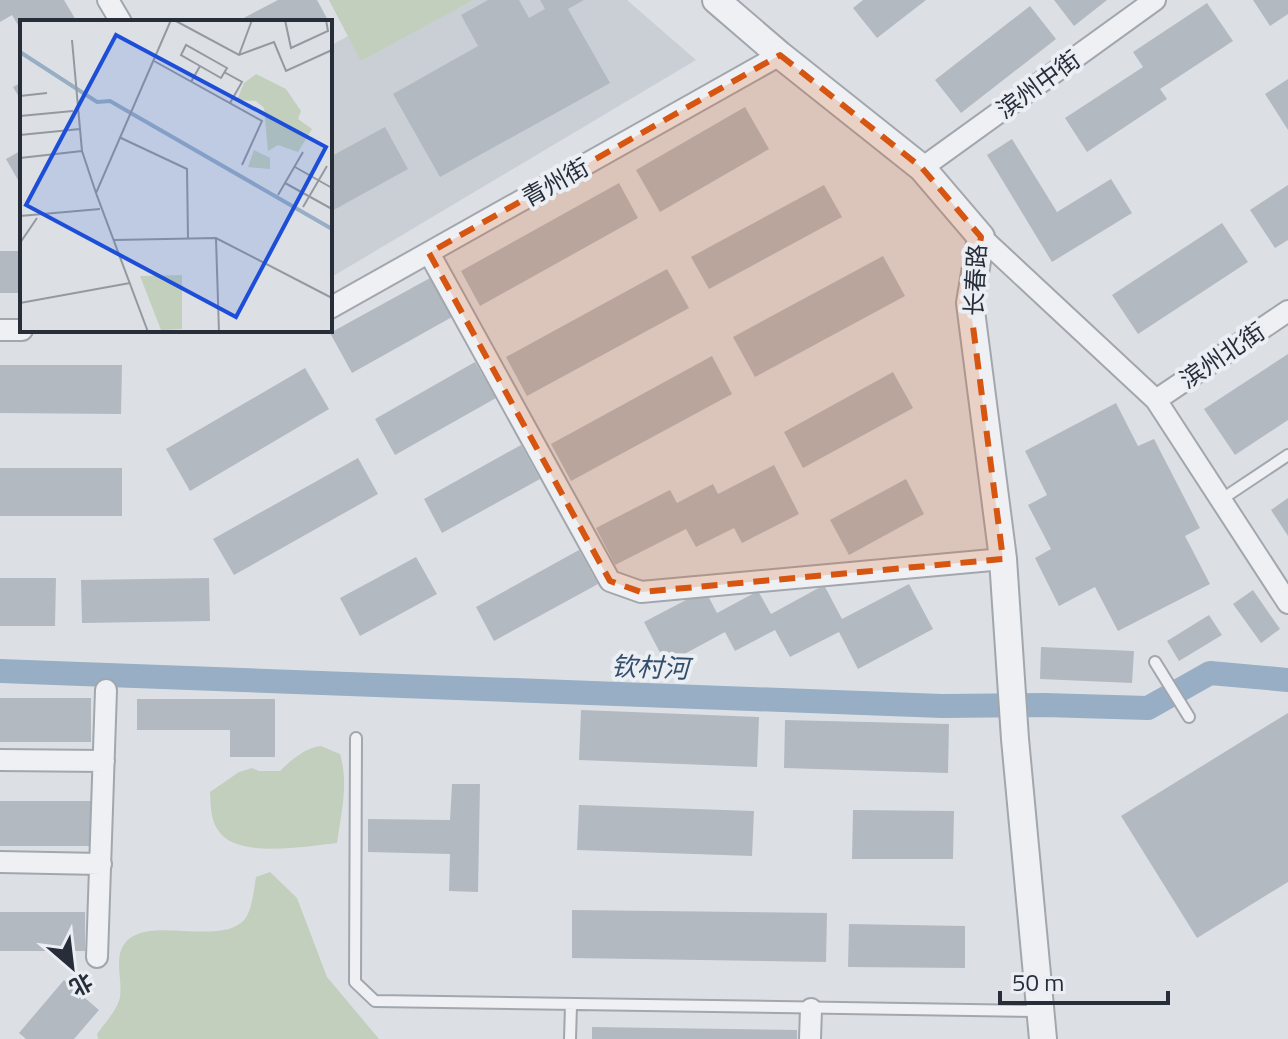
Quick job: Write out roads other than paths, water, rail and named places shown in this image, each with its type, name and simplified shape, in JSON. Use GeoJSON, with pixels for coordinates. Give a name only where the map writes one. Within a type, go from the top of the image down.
{"type":"FeatureCollection","features":[{"type":"Feature","properties":{"kind":"street"},"geometry":{"type":"LineString","coordinates":[[108,0],[120,20]]}},
{"type":"Feature","properties":{"kind":"street","name":"长春路"},"geometry":{"type":"LineString","coordinates":[[716,0],[922,168],[981,237],[970,303],[1003,559],[1015,739],[1040,1011]]}},
{"type":"Feature","properties":{"kind":"street","name":"滨州中街"},"geometry":{"type":"LineString","coordinates":[[922,168],[1155,0]]}},
{"type":"Feature","properties":{"kind":"street","name":"青州街"},"geometry":{"type":"LineString","coordinates":[[332,307],[780,55]]}},
{"type":"Feature","properties":{"kind":"street"},"geometry":{"type":"LineString","coordinates":[[981,237],[1156,400],[1288,603]]}},
{"type":"Feature","properties":{"kind":"street"},"geometry":{"type":"LineString","coordinates":[[429,253],[610,581],[641,592],[1003,559]]}},
{"type":"Feature","properties":{"kind":"street","name":"滨州北街"},"geometry":{"type":"LineString","coordinates":[[1156,400],[1288,311]]}},
{"type":"Feature","properties":{"kind":"street"},"geometry":{"type":"LineString","coordinates":[[97,957],[106,690]]}},
{"type":"Feature","properties":{"kind":"street"},"geometry":{"type":"LineString","coordinates":[[0,760],[104,761]]}},
{"type":"Feature","properties":{"kind":"street"},"geometry":{"type":"LineString","coordinates":[[0,862],[101,864]]}},
{"type":"Feature","properties":{"kind":"street"},"geometry":{"type":"LineString","coordinates":[[810,1039],[811,1009]]}},
{"type":"Feature","properties":{"kind":"street"},"geometry":{"type":"LineString","coordinates":[[1040,1011],[1043,1039]]}},
{"type":"Feature","properties":{"kind":"lane"},"geometry":{"type":"LineString","coordinates":[[1222,499],[1288,455]]}},
{"type":"Feature","properties":{"kind":"lane"},"geometry":{"type":"LineString","coordinates":[[1155,662],[1189,717]]}},
{"type":"Feature","properties":{"kind":"lane"},"geometry":{"type":"LineString","coordinates":[[356,738],[355,982],[375,1001],[1040,1011]]}},
{"type":"Feature","properties":{"kind":"lane"},"geometry":{"type":"LineString","coordinates":[[570,1039],[571,1005]]}},
{"type":"Feature","properties":{"kind":"waterway","name":"钦村河"},"geometry":{"type":"LineString","coordinates":[[0,671],[942,706],[1148,708],[1210,673],[1288,680]]}}]}
